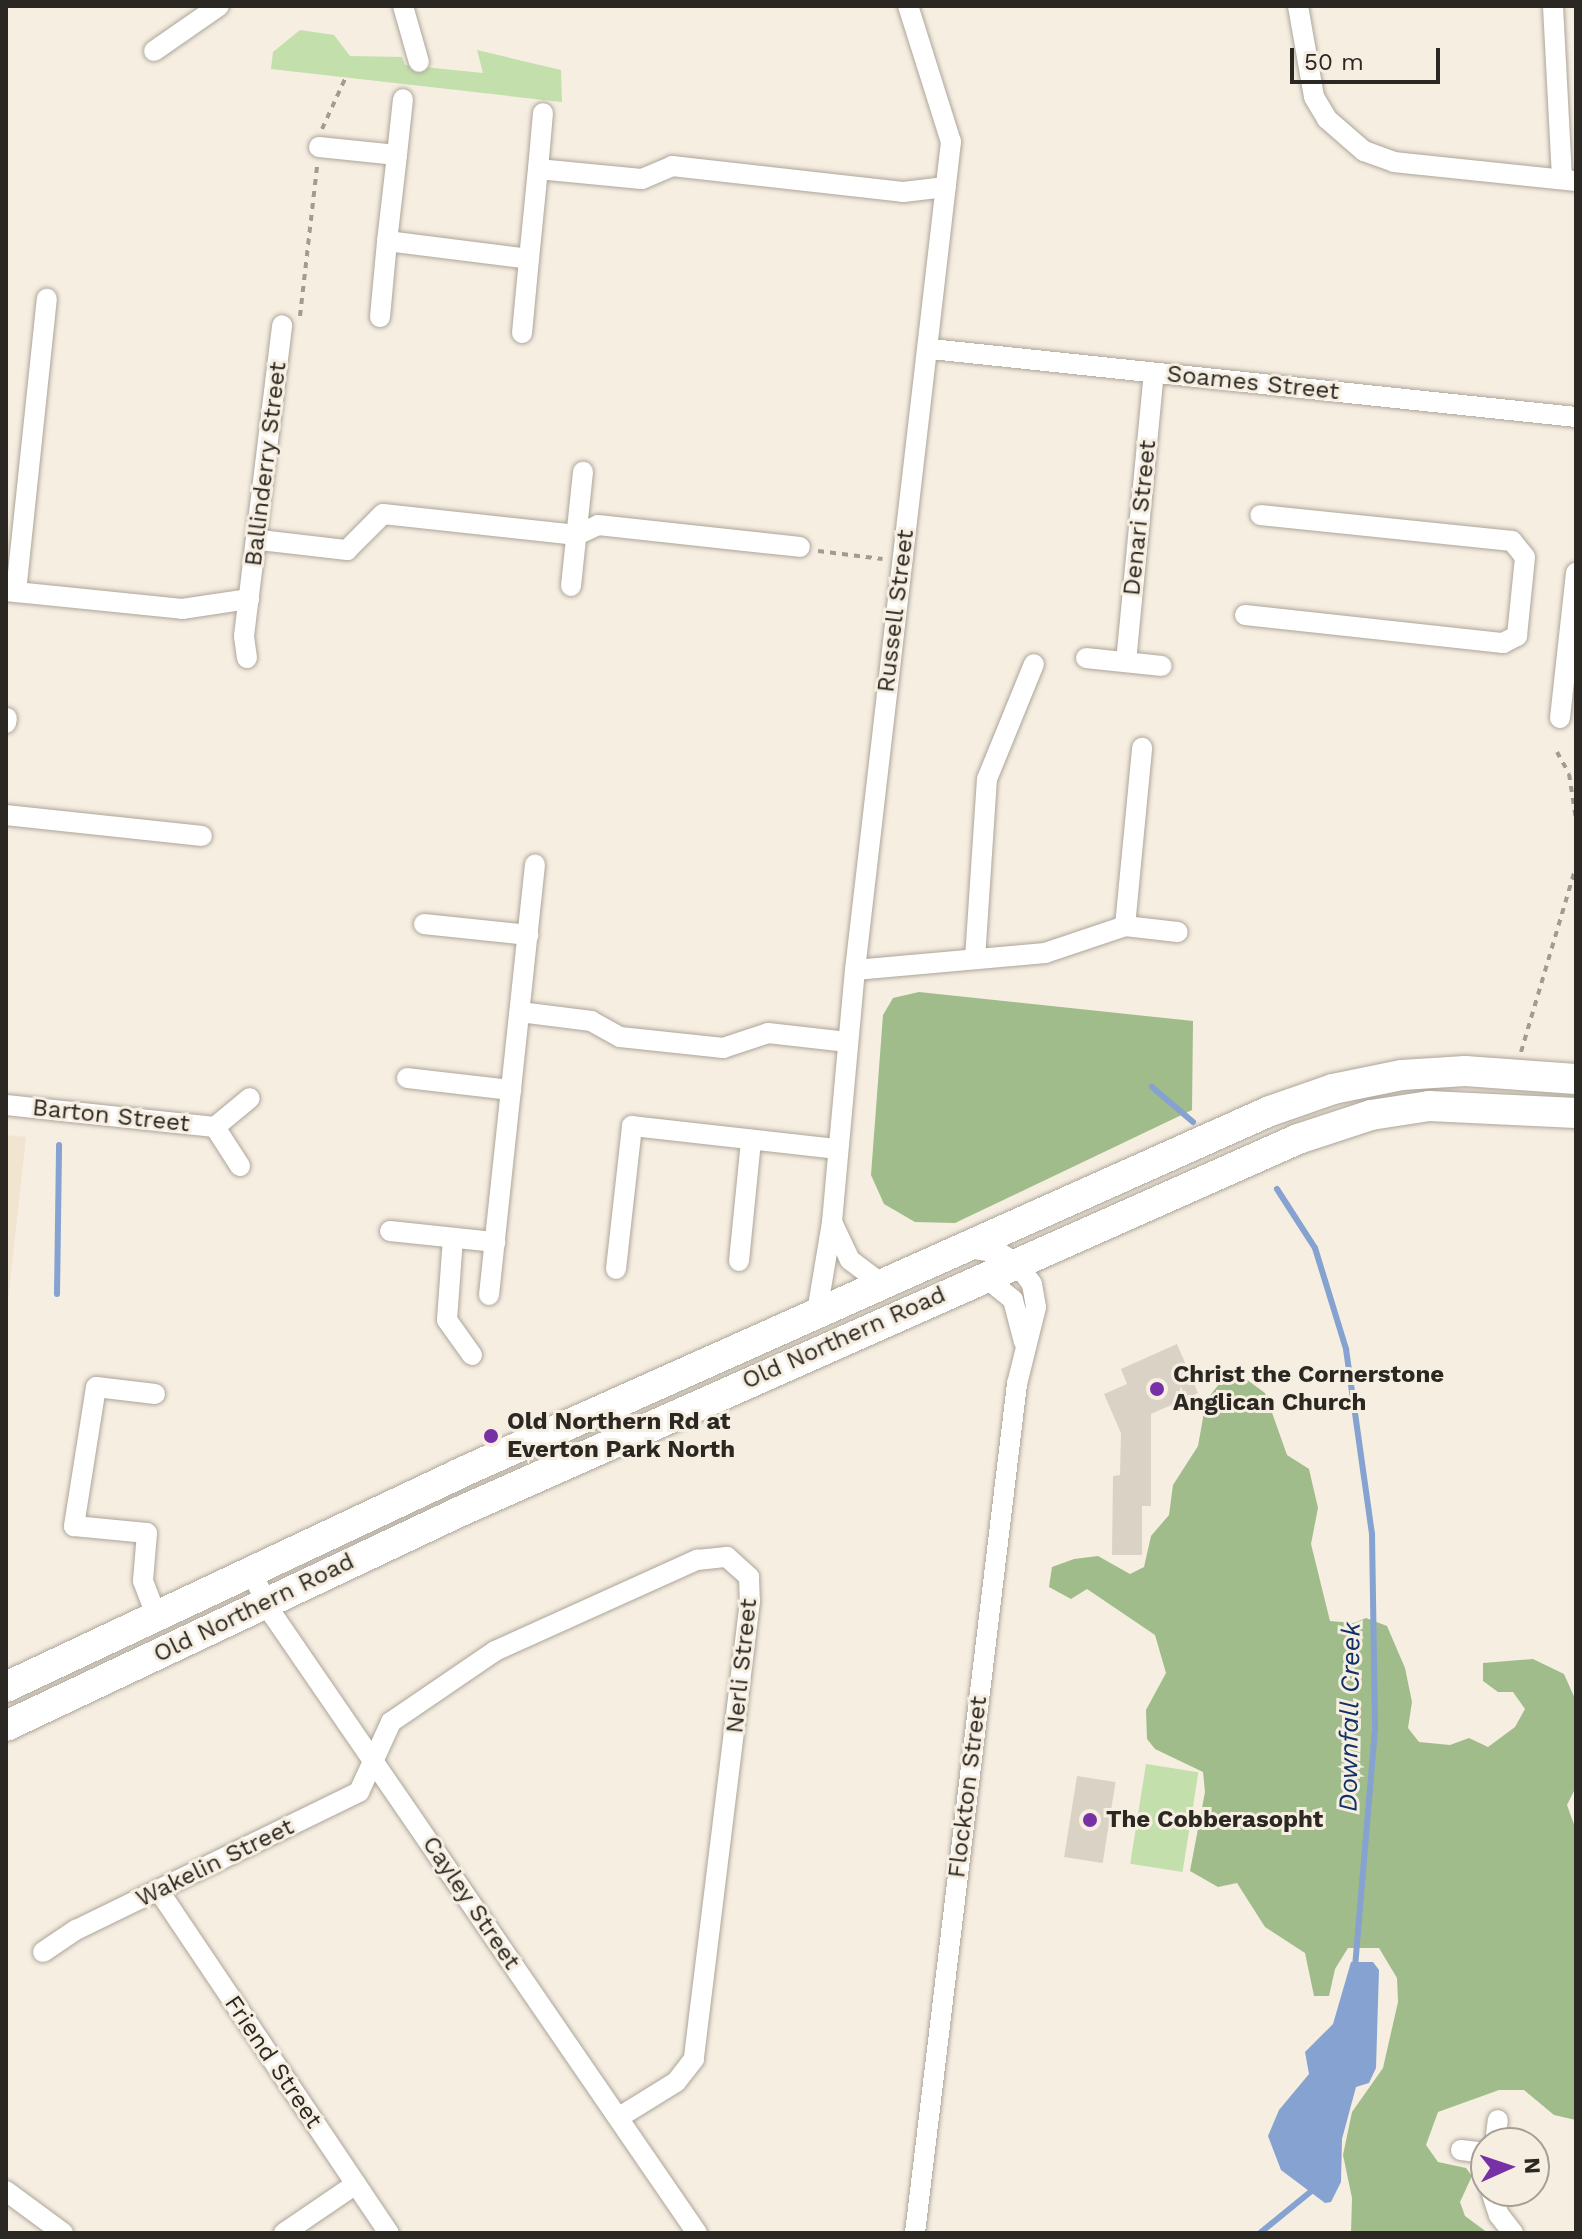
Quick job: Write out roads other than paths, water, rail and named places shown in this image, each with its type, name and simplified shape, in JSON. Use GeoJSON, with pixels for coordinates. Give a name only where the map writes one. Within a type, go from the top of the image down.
{"type":"FeatureCollection","features":[{"type":"Feature","properties":{"kind":"highway","name":"Old Northern Road"},"geometry":{"type":"LineString","coordinates":[[6,1687],[305,1544],[1270,1111],[1333,1089],[1453,1071],[1576,1079]]}},
{"type":"Feature","properties":{"kind":"highway","name":"Old Northern Road"},"geometry":{"type":"LineString","coordinates":[[6,1726],[338,1567],[1298,1139],[1371,1115],[1457,1105],[1576,1113]]}},
{"type":"Feature","properties":{"kind":"highway"},"geometry":{"type":"LineString","coordinates":[[305,1544],[315,1558],[338,1567]]}},
{"type":"Feature","properties":{"kind":"street"},"geometry":{"type":"LineString","coordinates":[[154,51],[219,6]]}},
{"type":"Feature","properties":{"kind":"street"},"geometry":{"type":"LineString","coordinates":[[403,6],[419,62]]}},
{"type":"Feature","properties":{"kind":"street","name":"Russell Street"},"geometry":{"type":"LineString","coordinates":[[817,1312],[832,1222],[847,1042],[931,349],[951,142],[908,6]]}},
{"type":"Feature","properties":{"kind":"street"},"geometry":{"type":"LineString","coordinates":[[1298,6],[1314,97],[1327,119],[1364,151],[1394,162],[1569,180],[1553,6]]}},
{"type":"Feature","properties":{"kind":"street"},"geometry":{"type":"LineString","coordinates":[[380,317],[403,99]]}},
{"type":"Feature","properties":{"kind":"street"},"geometry":{"type":"LineString","coordinates":[[522,333],[543,113]]}},
{"type":"Feature","properties":{"kind":"street"},"geometry":{"type":"LineString","coordinates":[[319,147],[397,155]]}},
{"type":"Feature","properties":{"kind":"street"},"geometry":{"type":"LineString","coordinates":[[538,169],[642,179],[672,166],[903,192],[946,187]]}},
{"type":"Feature","properties":{"kind":"street"},"geometry":{"type":"LineString","coordinates":[[387,241],[529,259]]}},
{"type":"Feature","properties":{"kind":"street"},"geometry":{"type":"LineString","coordinates":[[11,591],[47,299]]}},
{"type":"Feature","properties":{"kind":"street","name":"Ballinderry Street"},"geometry":{"type":"LineString","coordinates":[[11,591],[182,609],[249,599],[260,540],[282,325]]}},
{"type":"Feature","properties":{"kind":"street","name":"Soames Street"},"geometry":{"type":"LineString","coordinates":[[931,349],[1576,417]]}},
{"type":"Feature","properties":{"kind":"street","name":"Denari Street"},"geometry":{"type":"LineString","coordinates":[[1126,662],[1154,373]]}},
{"type":"Feature","properties":{"kind":"street"},"geometry":{"type":"LineString","coordinates":[[571,586],[583,472]]}},
{"type":"Feature","properties":{"kind":"street"},"geometry":{"type":"LineString","coordinates":[[260,540],[347,550],[383,514],[577,535],[598,525],[800,547]]}},
{"type":"Feature","properties":{"kind":"street"},"geometry":{"type":"LineString","coordinates":[[1245,615],[1503,643],[1517,636],[1525,557],[1512,541],[1260,515]]}},
{"type":"Feature","properties":{"kind":"street"},"geometry":{"type":"LineString","coordinates":[[1560,718],[1576,573]]}},
{"type":"Feature","properties":{"kind":"street"},"geometry":{"type":"LineString","coordinates":[[247,658],[249,599]]}},
{"type":"Feature","properties":{"kind":"street"},"geometry":{"type":"LineString","coordinates":[[1086,658],[1162,666]]}},
{"type":"Feature","properties":{"kind":"street"},"geometry":{"type":"LineString","coordinates":[[975,959],[987,779],[1034,664]]}},
{"type":"Feature","properties":{"kind":"street"},"geometry":{"type":"LineString","coordinates":[[1125,926],[1142,748]]}},
{"type":"Feature","properties":{"kind":"street"},"geometry":{"type":"LineString","coordinates":[[6,815],[202,836]]}},
{"type":"Feature","properties":{"kind":"street"},"geometry":{"type":"LineString","coordinates":[[489,1295],[535,864]]}},
{"type":"Feature","properties":{"kind":"street"},"geometry":{"type":"LineString","coordinates":[[424,924],[528,935]]}},
{"type":"Feature","properties":{"kind":"street"},"geometry":{"type":"LineString","coordinates":[[855,970],[1045,953],[1125,926],[1178,932]]}},
{"type":"Feature","properties":{"kind":"street"},"geometry":{"type":"LineString","coordinates":[[520,1012],[591,1021],[627,1039],[710,1047],[733,1047],[768,1033],[847,1042]]}},
{"type":"Feature","properties":{"kind":"street"},"geometry":{"type":"LineString","coordinates":[[407,1078],[511,1090]]}},
{"type":"Feature","properties":{"kind":"street","name":"Barton Street"},"geometry":{"type":"LineString","coordinates":[[6,1105],[215,1127],[250,1098]]}},
{"type":"Feature","properties":{"kind":"street"},"geometry":{"type":"LineString","coordinates":[[616,1269],[632,1126],[837,1149]]}},
{"type":"Feature","properties":{"kind":"street","name":"Barton Street"},"geometry":{"type":"LineString","coordinates":[[215,1127],[240,1166]]}},
{"type":"Feature","properties":{"kind":"street"},"geometry":{"type":"LineString","coordinates":[[739,1261],[751,1140]]}},
{"type":"Feature","properties":{"kind":"street","name":"Russell Street"},"geometry":{"type":"LineString","coordinates":[[832,1222],[850,1260],[882,1284]]}},
{"type":"Feature","properties":{"kind":"street"},"geometry":{"type":"LineString","coordinates":[[390,1231],[495,1242]]}},
{"type":"Feature","properties":{"kind":"street"},"geometry":{"type":"LineString","coordinates":[[453,1238],[447,1320],[472,1355]]}},
{"type":"Feature","properties":{"kind":"street"},"geometry":{"type":"LineString","coordinates":[[963,1247],[1000,1253],[1016,1263]]}},
{"type":"Feature","properties":{"kind":"street","name":"Flockton Street"},"geometry":{"type":"LineString","coordinates":[[1016,1263],[1036,1299],[1034,1325],[1024,1342]]}},
{"type":"Feature","properties":{"kind":"street","name":"Flockton Street"},"geometry":{"type":"LineString","coordinates":[[915,2233],[1024,1342],[1013,1300],[985,1277]]}},
{"type":"Feature","properties":{"kind":"street"},"geometry":{"type":"LineString","coordinates":[[155,1394],[96,1387],[74,1526],[147,1533],[143,1581],[156,1615]]}},
{"type":"Feature","properties":{"kind":"street","name":"Nerli Street"},"geometry":{"type":"LineString","coordinates":[[374,1761],[391,1722],[495,1651],[707,1556],[727,1557],[744,1568],[750,1601],[694,2059],[676,2082],[618,2118]]}},
{"type":"Feature","properties":{"kind":"street","name":"Cayley Street"},"geometry":{"type":"LineString","coordinates":[[250,1570],[266,1602],[697,2233]]}},
{"type":"Feature","properties":{"kind":"street","name":"Wakelin Street"},"geometry":{"type":"LineString","coordinates":[[43,1952],[359,1792],[374,1761]]}},
{"type":"Feature","properties":{"kind":"street","name":"Friend Street"},"geometry":{"type":"LineString","coordinates":[[159,1891],[389,2233]]}},
{"type":"Feature","properties":{"kind":"street"},"geometry":{"type":"LineString","coordinates":[[1497,2127],[1498,2120]]}},
{"type":"Feature","properties":{"kind":"street"},"geometry":{"type":"LineString","coordinates":[[1461,2150],[1470,2151]]}},
{"type":"Feature","properties":{"kind":"street"},"geometry":{"type":"LineString","coordinates":[[284,2233],[356,2184]]}},
{"type":"Feature","properties":{"kind":"street"},"geometry":{"type":"LineString","coordinates":[[6,2191],[63,2233]]}},
{"type":"Feature","properties":{"kind":"street"},"geometry":{"type":"LineString","coordinates":[[1496,2207],[1513,2233]]}},
{"type":"Feature","properties":{"kind":"water"},"geometry":{"type":"Polygon","coordinates":[[[1351,1962],[1373,1962],[1379,1970],[1376,2068],[1369,2083],[1356,2087],[1342,2139],[1341,2182],[1331,2202],[1325,2203],[1281,2170],[1268,2136],[1279,2110],[1309,2074],[1305,2052],[1333,2024],[1351,1962]]]}},
{"type":"Feature","properties":{"kind":"waterway"},"geometry":{"type":"LineString","coordinates":[[1152,1087],[1193,1122]]}},
{"type":"Feature","properties":{"kind":"waterway"},"geometry":{"type":"LineString","coordinates":[[57,1294],[59,1145]]}},
{"type":"Feature","properties":{"kind":"waterway","name":"Downfall Creek"},"geometry":{"type":"LineString","coordinates":[[1277,1189],[1315,1248],[1346,1349],[1372,1534],[1375,1729],[1355,1967]]}},
{"type":"Feature","properties":{"kind":"waterway","name":"Downfall Creek"},"geometry":{"type":"LineString","coordinates":[[1260,2233],[1314,2189]]}},
{"type":"Feature","properties":{"kind":"place","name":"Christ the Cornerstone Anglican Church"},"geometry":{"type":"Point","coordinates":[1157,1389]}},
{"type":"Feature","properties":{"kind":"place","name":"Old Northern Rd at Everton Park North"},"geometry":{"type":"Point","coordinates":[491,1436]}},
{"type":"Feature","properties":{"kind":"place","name":"The Cobberasopht"},"geometry":{"type":"Point","coordinates":[1090,1820]}}]}
